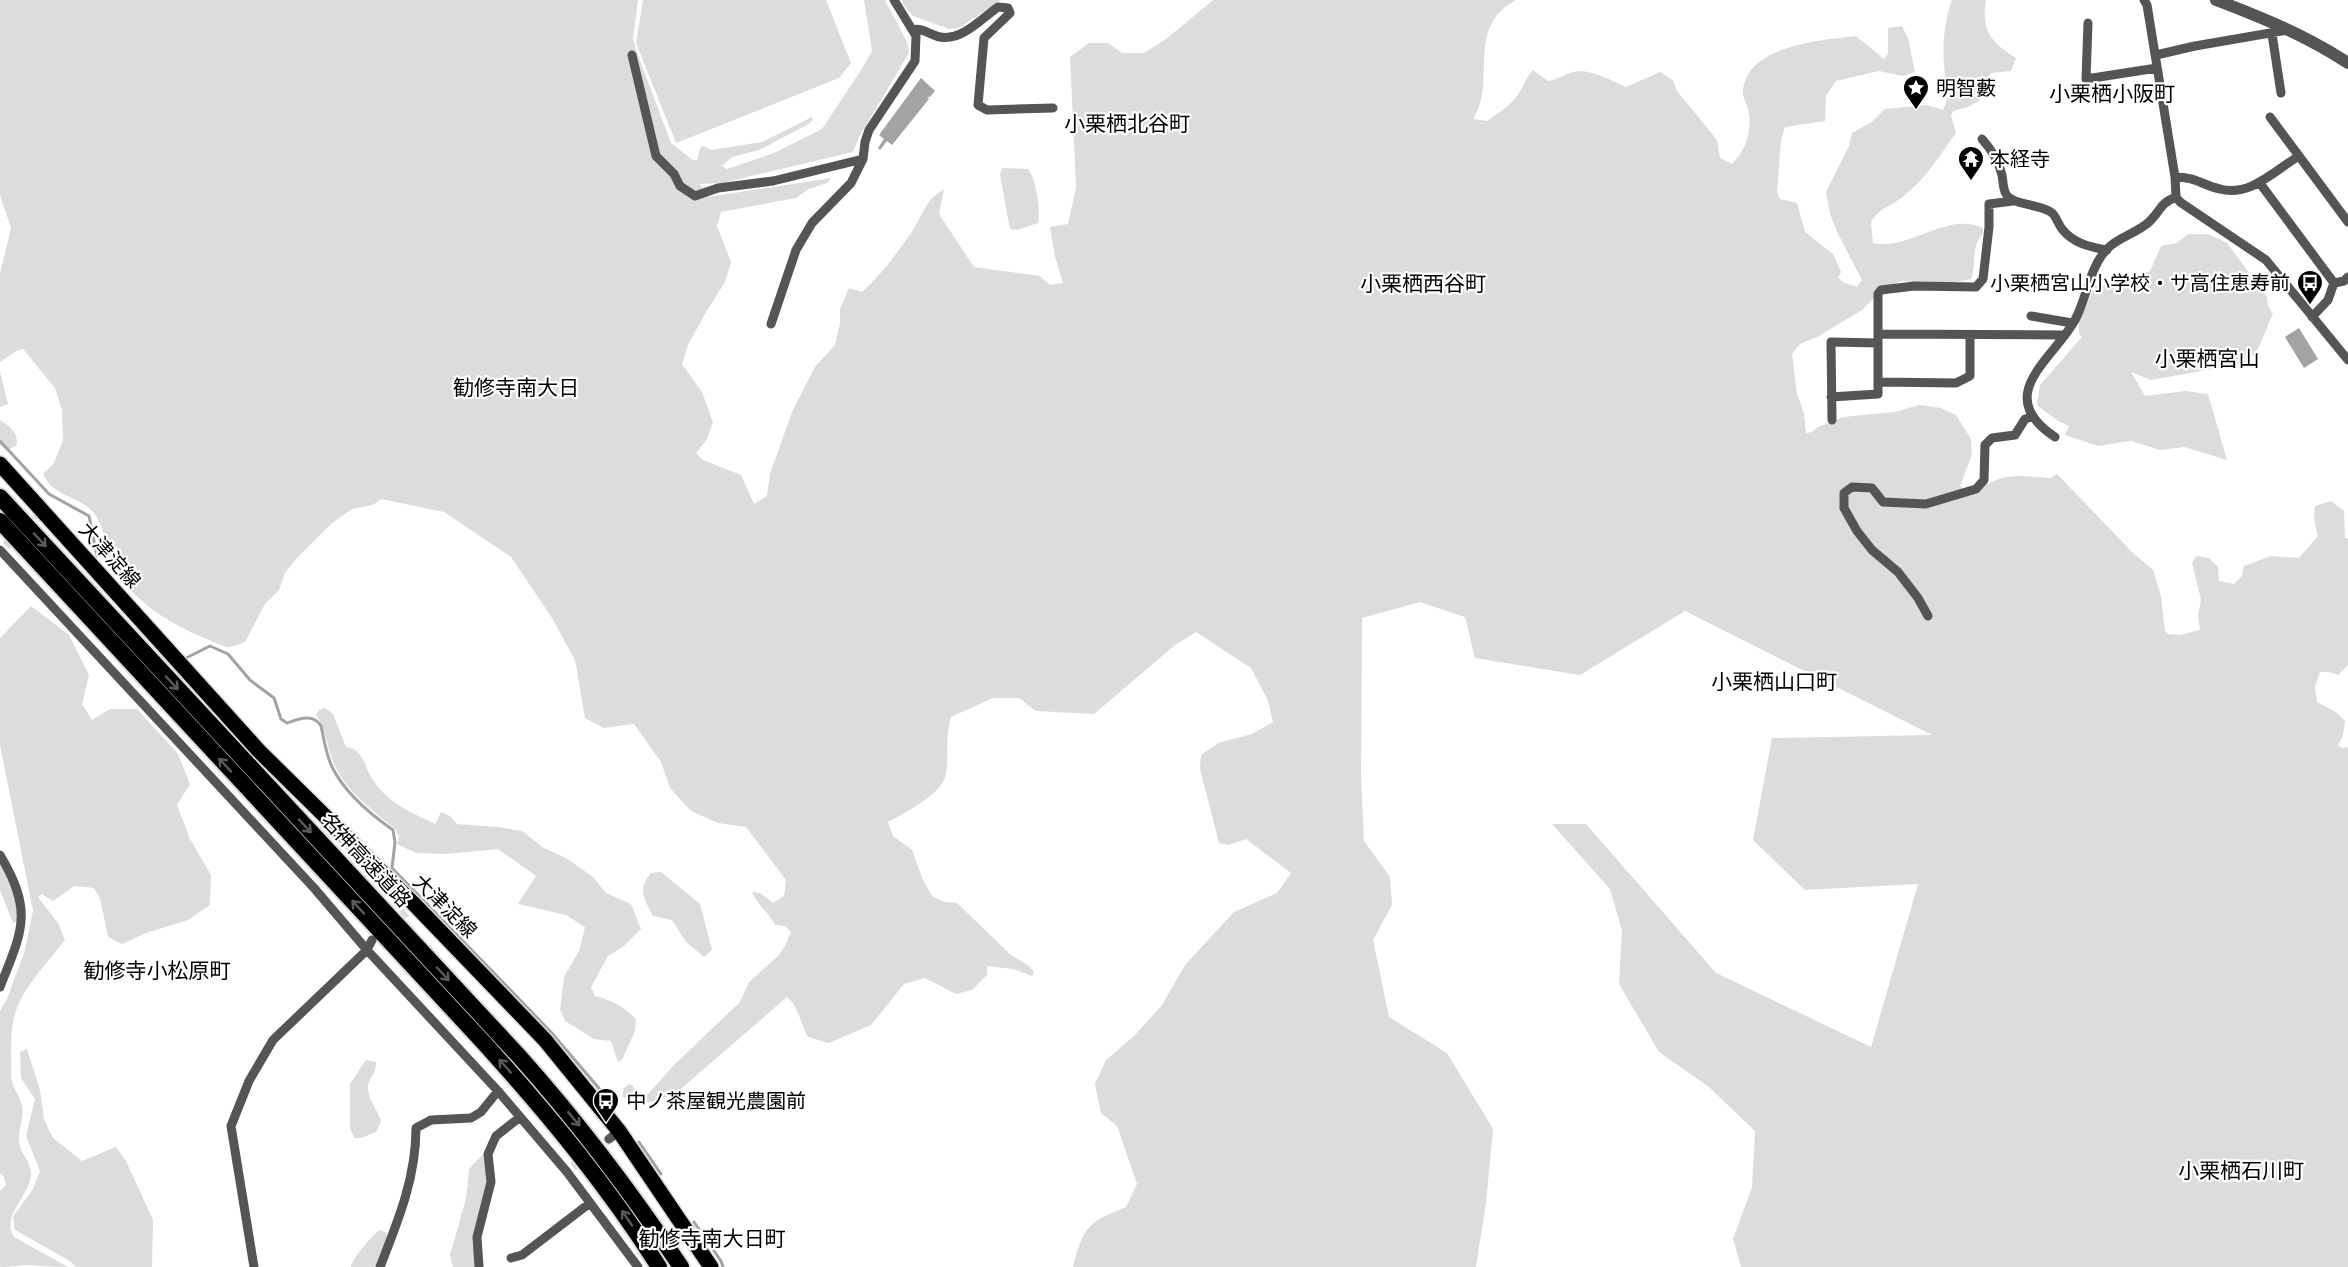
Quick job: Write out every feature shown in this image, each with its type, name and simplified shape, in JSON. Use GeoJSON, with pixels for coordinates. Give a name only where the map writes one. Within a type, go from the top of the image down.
{"type":"FeatureCollection","features":[{"type":"Feature","properties":{"kind":"highway","name":"名神高速道路"},"geometry":{"type":"LineString","coordinates":[[0,497],[551,1092],[612,1167],[681,1267]]}},
{"type":"Feature","properties":{"kind":"highway","name":"名神高速道路"},"geometry":{"type":"LineString","coordinates":[[0,521],[484,1043],[545,1112],[598,1177],[659,1267]]}},
{"type":"Feature","properties":{"kind":"main road","name":"大津淀線"},"geometry":{"type":"LineString","coordinates":[[0,464],[41,515],[259,751],[409,907],[545,1040],[711,1267]]}},
{"type":"Feature","properties":{"kind":"street"},"geometry":{"type":"LineString","coordinates":[[771,324],[796,250],[812,223],[851,183],[863,159],[865,142],[870,130],[915,62],[916,36],[894,0]]}},
{"type":"Feature","properties":{"kind":"street"},"geometry":{"type":"LineString","coordinates":[[2144,0],[2156,56],[2175,177],[2176,197],[2180,202],[2266,260],[2347,356]]}},
{"type":"Feature","properties":{"kind":"street"},"geometry":{"type":"LineString","coordinates":[[2216,0],[2229,2],[2291,30],[2348,63]]}},
{"type":"Feature","properties":{"kind":"street"},"geometry":{"type":"LineString","coordinates":[[913,30],[920,29],[936,36],[955,37],[998,7],[1008,8],[1010,13],[1007,17],[984,38],[978,105],[987,110],[1053,108]]}},
{"type":"Feature","properties":{"kind":"street"},"geometry":{"type":"LineString","coordinates":[[2088,23],[2086,79],[2157,68]]}},
{"type":"Feature","properties":{"kind":"street"},"geometry":{"type":"LineString","coordinates":[[2156,56],[2195,46],[2291,30]]}},
{"type":"Feature","properties":{"kind":"street"},"geometry":{"type":"LineString","coordinates":[[2272,34],[2282,93]]}},
{"type":"Feature","properties":{"kind":"street"},"geometry":{"type":"LineString","coordinates":[[632,55],[656,156],[674,174],[681,186],[695,196],[718,188],[773,181],[863,159]]}},
{"type":"Feature","properties":{"kind":"street"},"geometry":{"type":"LineString","coordinates":[[2270,117],[2348,222]]}},
{"type":"Feature","properties":{"kind":"street"},"geometry":{"type":"LineString","coordinates":[[1982,140],[1990,148],[2001,171],[2006,195],[2013,201]]}},
{"type":"Feature","properties":{"kind":"street"},"geometry":{"type":"LineString","coordinates":[[2175,177],[2192,177],[2219,189],[2238,191],[2259,182],[2299,156]]}},
{"type":"Feature","properties":{"kind":"street"},"geometry":{"type":"LineString","coordinates":[[2259,182],[2334,283]]}},
{"type":"Feature","properties":{"kind":"street"},"geometry":{"type":"LineString","coordinates":[[2055,437],[2037,424],[2028,405],[2028,389],[2034,374],[2072,323],[2088,281],[2106,250],[2150,221],[2164,202],[2176,197]]}},
{"type":"Feature","properties":{"kind":"street"},"geometry":{"type":"LineString","coordinates":[[1832,397],[1878,394],[1878,294],[1881,290],[1914,286],[1976,287],[1983,279],[1989,227],[1989,204],[2025,202],[2052,213],[2061,228],[2073,240],[2106,250]]}},
{"type":"Feature","properties":{"kind":"street"},"geometry":{"type":"LineString","coordinates":[[2334,283],[2344,281],[2348,277]]}},
{"type":"Feature","properties":{"kind":"street"},"geometry":{"type":"LineString","coordinates":[[2312,317],[2328,300],[2334,283]]}},
{"type":"Feature","properties":{"kind":"street"},"geometry":{"type":"LineString","coordinates":[[2031,316],[2072,323]]}},
{"type":"Feature","properties":{"kind":"street"},"geometry":{"type":"LineString","coordinates":[[1878,382],[1956,383],[1970,376],[1970,335]]}},
{"type":"Feature","properties":{"kind":"street"},"geometry":{"type":"LineString","coordinates":[[1832,420],[1831,342],[1970,335],[2062,335]]}},
{"type":"Feature","properties":{"kind":"street"},"geometry":{"type":"LineString","coordinates":[[1928,616],[1918,598],[1898,572],[1872,550],[1857,531],[1844,508],[1844,493],[1852,487],[1872,488],[1883,502],[1926,504],[1976,489],[1984,480],[1985,444],[1992,438],[2015,435],[2025,419],[2032,417]]}},
{"type":"Feature","properties":{"kind":"street"},"geometry":{"type":"LineString","coordinates":[[2,549],[570,1170],[590,1203],[638,1267]]}},
{"type":"Feature","properties":{"kind":"street"},"geometry":{"type":"LineString","coordinates":[[0,855],[11,873],[19,897],[22,920],[20,938],[0,987]]}},
{"type":"Feature","properties":{"kind":"street"},"geometry":{"type":"LineString","coordinates":[[254,1267],[231,1126],[249,1082],[273,1040],[367,950],[372,940]]}},
{"type":"Feature","properties":{"kind":"street"},"geometry":{"type":"LineString","coordinates":[[380,1267],[408,1194],[416,1144],[416,1128],[431,1120],[471,1118],[481,1112],[498,1091]]}},
{"type":"Feature","properties":{"kind":"street"},"geometry":{"type":"LineString","coordinates":[[479,1267],[477,1237],[491,1182],[488,1154],[496,1136],[520,1117]]}},
{"type":"Feature","properties":{"kind":"street"},"geometry":{"type":"LineString","coordinates":[[510,1258],[522,1255],[590,1203]]}},
{"type":"Feature","properties":{"kind":"shaded area"},"geometry":{"type":"Polygon","coordinates":[[[0,0],[638,0],[633,39],[638,55],[671,143],[693,160],[697,160],[700,148],[704,146],[711,150],[762,142],[812,117],[813,120],[807,125],[759,150],[732,157],[722,166],[727,169],[774,153],[822,129],[872,51],[864,0],[885,0],[907,42],[909,53],[860,135],[853,152],[722,183],[700,184],[708,197],[831,178],[827,183],[809,189],[796,198],[721,212],[717,226],[731,262],[725,282],[688,345],[682,364],[702,392],[713,422],[707,439],[696,453],[703,460],[741,475],[754,504],[767,496],[770,474],[792,412],[815,367],[835,345],[840,323],[840,309],[849,288],[862,292],[876,278],[902,246],[937,193],[944,189],[939,214],[974,267],[1040,276],[1050,285],[1063,283],[1055,257],[1050,227],[1068,224],[1076,187],[1070,57],[1089,43],[1108,43],[1122,53],[1144,53],[1166,39],[1213,0],[1516,0],[1500,12],[1491,25],[1484,56],[1483,89],[1480,104],[1473,119],[1487,121],[1508,106],[1518,95],[1533,70],[1548,81],[1571,72],[1585,71],[1626,87],[1660,72],[1673,80],[1677,91],[1717,140],[1720,158],[1732,164],[1745,146],[1749,131],[1748,107],[1743,95],[1746,79],[1755,66],[1769,56],[1786,49],[1823,40],[1856,36],[1884,59],[1888,54],[1888,28],[1902,26],[1908,38],[1915,72],[1903,76],[1879,71],[1836,81],[1826,96],[1825,121],[1785,127],[1781,140],[1777,192],[1780,199],[1797,203],[1805,232],[1833,254],[1841,272],[1838,278],[1857,287],[1862,280],[1838,234],[1830,214],[1826,192],[1849,146],[1852,133],[1872,122],[1885,109],[1927,105],[1943,110],[1948,97],[1943,57],[1944,40],[1952,0],[1986,0],[1985,20],[1990,35],[2000,47],[2016,58],[2011,71],[1991,73],[1979,91],[1979,101],[1953,111],[1951,116],[1956,133],[1938,158],[1912,189],[1883,210],[1871,222],[1873,243],[1887,244],[1901,242],[1955,224],[1969,224],[1983,228],[1983,234],[1976,244],[1971,279],[1947,284],[1902,281],[1885,287],[1862,310],[1819,336],[1800,344],[1792,354],[1797,394],[1804,413],[1806,433],[1843,417],[1895,412],[1919,405],[1941,408],[1956,415],[1971,439],[1972,454],[1960,486],[1970,493],[1992,482],[2009,477],[2050,478],[2057,474],[2134,554],[2153,570],[2161,596],[2165,631],[2168,634],[2180,635],[2200,630],[2198,615],[2201,600],[2192,562],[2197,556],[2209,558],[2218,567],[2219,581],[2234,584],[2242,576],[2244,566],[2271,556],[2299,558],[2318,536],[2314,519],[2315,506],[2331,501],[2344,511],[2345,538],[2348,538],[2348,665],[2338,675],[2320,672],[2315,686],[2317,702],[2336,712],[2345,721],[2343,736],[2338,745],[2342,748],[2348,747],[2348,1267],[1741,1267],[1733,1239],[1752,1187],[1755,1131],[1709,1087],[1659,1052],[1619,984],[1622,931],[1610,889],[1552,824],[1586,824],[1716,973],[1871,1047],[1918,884],[1805,890],[1753,840],[1772,738],[1932,735],[1685,611],[1580,675],[1475,658],[1465,617],[1420,602],[1362,618],[1361,777],[1364,841],[1390,877],[1392,905],[1373,940],[1389,1017],[1447,1053],[1493,1129],[1486,1203],[1476,1267],[1073,1267],[1084,1234],[1095,1222],[1126,1207],[1137,1184],[1117,1126],[1101,1113],[1095,1084],[1106,1060],[1134,1036],[1162,1005],[1185,965],[1234,912],[1277,893],[1291,873],[1246,839],[1228,845],[1219,843],[1200,769],[1201,755],[1218,743],[1252,734],[1273,722],[1268,701],[1251,668],[1196,632],[1175,645],[1094,714],[1036,711],[1019,698],[993,698],[951,717],[946,774],[943,781],[931,796],[888,822],[893,836],[912,850],[923,880],[932,896],[944,902],[957,903],[1011,955],[1029,966],[1034,972],[1032,976],[1013,969],[987,966],[987,975],[972,990],[956,994],[925,978],[904,984],[871,1025],[829,1043],[808,1037],[797,1010],[787,997],[675,1094],[651,1102],[633,1104],[622,1096],[624,1088],[629,1084],[637,1094],[648,1094],[675,1064],[740,1002],[749,982],[784,948],[791,932],[785,926],[775,925],[752,892],[760,893],[773,903],[784,896],[786,880],[746,827],[718,823],[691,811],[670,788],[661,762],[634,724],[604,728],[585,718],[575,660],[552,618],[511,557],[444,512],[381,499],[373,505],[352,509],[332,523],[295,560],[285,573],[279,590],[265,604],[245,642],[234,646],[221,645],[177,625],[133,593],[112,564],[98,518],[87,506],[54,488],[43,474],[54,463],[63,440],[62,410],[55,388],[23,349],[0,362],[0,274],[11,228],[0,195],[0,0]]]}},
{"type":"Feature","properties":{"kind":"shaded area"},"geometry":{"type":"Polygon","coordinates":[[[643,0],[826,0],[851,63],[839,78],[676,143],[636,43],[643,0]]]}},
{"type":"Feature","properties":{"kind":"shaded area"},"geometry":{"type":"Polygon","coordinates":[[[902,0],[1001,0],[959,28],[949,29],[913,16],[903,5],[902,0]]]}},
{"type":"Feature","properties":{"kind":"shaded area"},"geometry":{"type":"Polygon","coordinates":[[[921,78],[935,91],[927,97],[929,99],[892,145],[887,141],[880,150],[878,148],[884,139],[879,135],[921,78]]]}},
{"type":"Feature","properties":{"kind":"shaded area"},"geometry":{"type":"Polygon","coordinates":[[[1002,168],[1028,169],[1031,173],[1037,195],[1038,223],[1017,230],[1010,229],[1000,175],[1002,168]]]}},
{"type":"Feature","properties":{"kind":"shaded area"},"geometry":{"type":"Polygon","coordinates":[[[2188,234],[2208,234],[2227,243],[2267,297],[2268,306],[2273,314],[2255,354],[2245,363],[2151,380],[2131,372],[2145,396],[2185,391],[2208,394],[2227,460],[2184,447],[2160,450],[2131,441],[2098,446],[2065,435],[2069,426],[2058,421],[2037,405],[2040,385],[2082,337],[2079,334],[2079,321],[2095,286],[2117,284],[2150,271],[2161,246],[2177,243],[2188,234]]]}},
{"type":"Feature","properties":{"kind":"shaded area"},"geometry":{"type":"Polygon","coordinates":[[[2299,328],[2318,359],[2304,368],[2285,337],[2299,328]]]}},
{"type":"Feature","properties":{"kind":"shaded area"},"geometry":{"type":"Polygon","coordinates":[[[0,372],[8,404],[0,407],[0,372]]]}},
{"type":"Feature","properties":{"kind":"shaded area"},"geometry":{"type":"Polygon","coordinates":[[[0,420],[13,430],[17,441],[16,446],[6,450],[0,445],[0,420]]]}},
{"type":"Feature","properties":{"kind":"shaded area"},"geometry":{"type":"Polygon","coordinates":[[[31,606],[69,635],[89,675],[82,704],[92,720],[110,709],[137,709],[178,754],[190,784],[177,805],[190,839],[211,875],[210,905],[188,920],[146,933],[122,944],[108,937],[100,898],[94,888],[74,886],[53,901],[42,894],[38,897],[58,923],[65,940],[26,991],[17,1008],[14,1020],[11,1039],[11,1078],[22,1106],[19,1143],[31,1172],[27,1189],[13,1213],[11,1229],[14,1237],[68,1267],[29,1265],[0,1267],[0,1191],[6,1185],[0,1173],[0,1011],[7,999],[25,950],[33,911],[0,745],[0,638],[31,606]]]}},
{"type":"Feature","properties":{"kind":"shaded area"},"geometry":{"type":"Polygon","coordinates":[[[325,708],[333,714],[346,747],[360,754],[377,786],[391,800],[435,824],[441,812],[450,816],[457,824],[522,831],[544,848],[566,858],[593,877],[606,893],[631,904],[641,929],[624,946],[608,956],[591,987],[595,996],[617,1004],[636,1019],[635,1031],[622,1060],[618,1062],[611,1041],[594,1039],[565,1021],[560,1010],[564,977],[579,951],[585,927],[566,915],[518,904],[536,876],[498,849],[445,854],[416,853],[397,844],[399,837],[395,829],[347,786],[336,768],[316,715],[319,710],[325,708]]]}},
{"type":"Feature","properties":{"kind":"shaded area"},"geometry":{"type":"Polygon","coordinates":[[[0,863],[15,897],[18,920],[13,923],[0,890],[0,863]]]}},
{"type":"Feature","properties":{"kind":"shaded area"},"geometry":{"type":"Polygon","coordinates":[[[661,872],[700,904],[712,950],[704,957],[686,942],[672,920],[653,916],[643,889],[651,873],[661,872]]]}},
{"type":"Feature","properties":{"kind":"shaded area"},"geometry":{"type":"Polygon","coordinates":[[[27,1049],[40,1090],[44,1119],[53,1138],[82,1161],[116,1147],[126,1161],[153,1220],[152,1267],[76,1267],[70,1261],[15,1230],[13,1217],[33,1189],[40,1171],[26,1136],[35,1099],[21,1078],[20,1052],[27,1049]]]}},
{"type":"Feature","properties":{"kind":"shaded area"},"geometry":{"type":"Polygon","coordinates":[[[366,1060],[376,1062],[368,1089],[370,1099],[381,1121],[376,1132],[361,1138],[354,1138],[350,1128],[350,1084],[366,1060]]]}},
{"type":"Feature","properties":{"kind":"shaded area"},"geometry":{"type":"Polygon","coordinates":[[[486,1151],[488,1179],[476,1245],[484,1267],[453,1267],[450,1255],[466,1199],[469,1169],[486,1151]]]}},
{"type":"Feature","properties":{"kind":"shaded area"},"geometry":{"type":"Polygon","coordinates":[[[380,1230],[387,1233],[387,1244],[375,1267],[351,1267],[363,1247],[380,1230]]]}},
{"type":"Feature","properties":{"kind":"waterway"},"geometry":{"type":"LineString","coordinates":[[0,441],[49,494],[89,516],[97,556]]}},
{"type":"Feature","properties":{"kind":"waterway"},"geometry":{"type":"LineString","coordinates":[[186,658],[210,646],[228,654],[250,680],[274,698],[281,719],[287,723],[306,718],[318,722],[337,777],[359,802],[393,830],[395,842],[392,868],[550,1031],[609,1100]]}},
{"type":"Feature","properties":{"kind":"waterway"},"geometry":{"type":"LineString","coordinates":[[639,1142],[661,1174]]}},
{"type":"Feature","properties":{"kind":"waterway"},"geometry":{"type":"LineString","coordinates":[[694,1222],[723,1267]]}},
{"type":"Feature","properties":{"kind":"tunnel"},"geometry":{"type":"LineString","coordinates":[[6,546],[38,517]]}},
{"type":"Feature","properties":{"kind":"tunnel"},"geometry":{"type":"LineString","coordinates":[[392,924],[406,912]]}},
{"type":"Feature","properties":{"kind":"tunnel"},"geometry":{"type":"LineString","coordinates":[[573,1167],[609,1139]]}},
{"type":"Feature","properties":{"kind":"place","name":"明智藪"},"geometry":{"type":"Point","coordinates":[1916,111]}},
{"type":"Feature","properties":{"kind":"place","name":"本経寺"},"geometry":{"type":"Point","coordinates":[1971,182]}},
{"type":"Feature","properties":{"kind":"place","name":"小栗栖宮山小学校・サ高住恵寿前"},"geometry":{"type":"Point","coordinates":[2310,306]}},
{"type":"Feature","properties":{"kind":"place","name":"中ノ茶屋観光農園前"},"geometry":{"type":"Point","coordinates":[606,1124]}},
{"type":"Feature","properties":{"kind":"district","name":"小栗栖小阪町"},"geometry":{"type":"Point","coordinates":[2112,93]}},
{"type":"Feature","properties":{"kind":"district","name":"小栗栖北谷町"},"geometry":{"type":"Point","coordinates":[1127,123]}},
{"type":"Feature","properties":{"kind":"district","name":"小栗栖西谷町"},"geometry":{"type":"Point","coordinates":[1423,283]}},
{"type":"Feature","properties":{"kind":"district","name":"小栗栖宮山"},"geometry":{"type":"Point","coordinates":[2207,358]}},
{"type":"Feature","properties":{"kind":"district","name":"勧修寺南大日"},"geometry":{"type":"Point","coordinates":[516,387]}},
{"type":"Feature","properties":{"kind":"district","name":"小栗栖山口町"},"geometry":{"type":"Point","coordinates":[1774,681]}},
{"type":"Feature","properties":{"kind":"district","name":"勧修寺小松原町"},"geometry":{"type":"Point","coordinates":[157,970]}},
{"type":"Feature","properties":{"kind":"district","name":"小栗栖石川町"},"geometry":{"type":"Point","coordinates":[2241,1170]}},
{"type":"Feature","properties":{"kind":"district","name":"勧修寺南大日町"},"geometry":{"type":"Point","coordinates":[712,1238]}}]}
